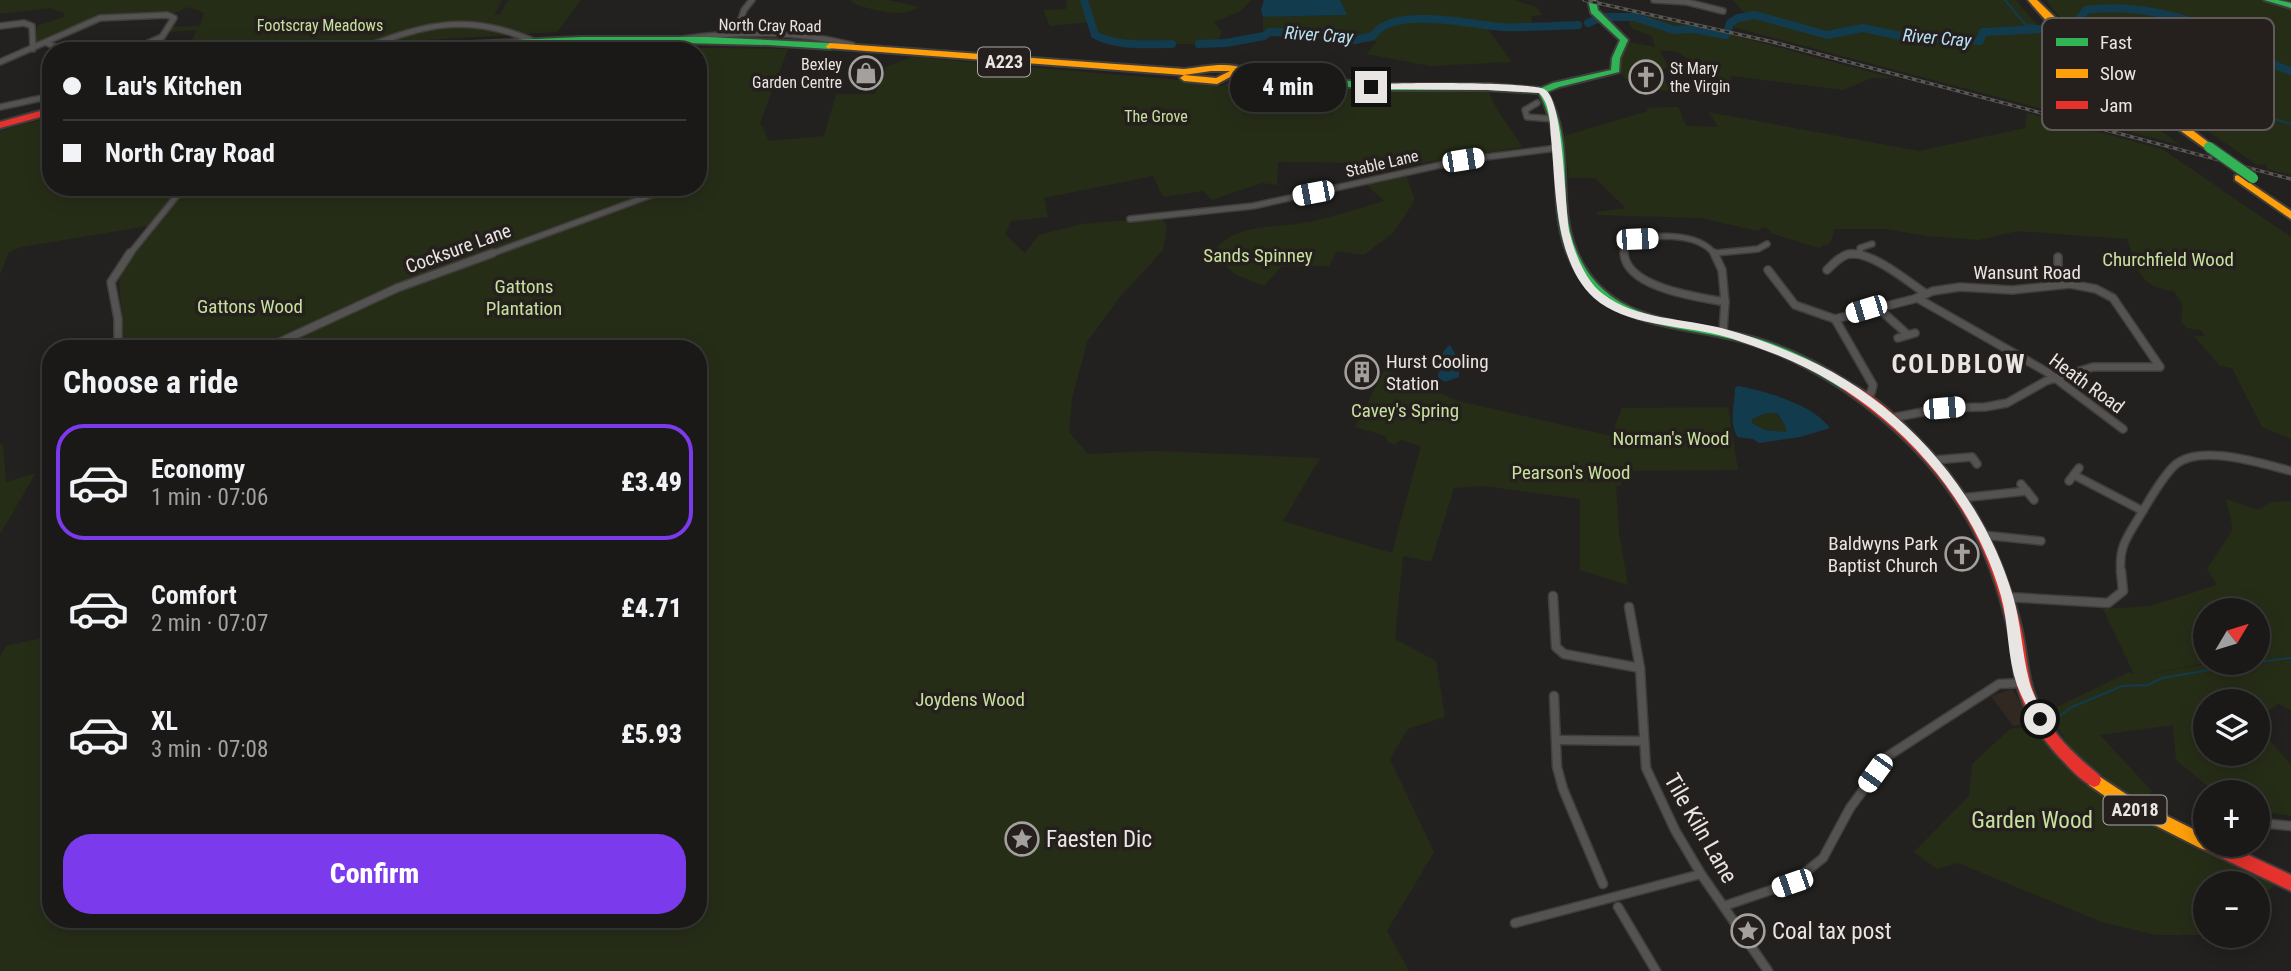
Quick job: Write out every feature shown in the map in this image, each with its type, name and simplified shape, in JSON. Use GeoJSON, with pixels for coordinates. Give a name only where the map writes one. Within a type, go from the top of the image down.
{"type":"FeatureCollection","features":[{"type":"Feature","properties":{"kind":"main road","name":"A223"},"geometry":{"type":"LineString","coordinates":[[1215,74],[1247,69],[1371,87],[1488,87],[1539,97],[1556,85],[1614,72],[1624,40],[1593,9],[1592,0]]}},
{"type":"Feature","properties":{"kind":"main road"},"geometry":{"type":"LineString","coordinates":[[2268,0],[2291,6]]}},
{"type":"Feature","properties":{"kind":"main road"},"geometry":{"type":"LineString","coordinates":[[2031,3],[2044,18]]}},
{"type":"Feature","properties":{"kind":"main road","name":"North Cray Road"},"geometry":{"type":"LineString","coordinates":[[495,42],[670,41],[852,45],[1215,74]]}},
{"type":"Feature","properties":{"kind":"main road","name":"North Cray Road"},"geometry":{"type":"LineString","coordinates":[[707,47],[829,47],[1215,74]]}},
{"type":"Feature","properties":{"kind":"main road","name":"A2018"},"geometry":{"type":"LineString","coordinates":[[1539,97],[1549,98],[1565,233],[1583,277],[1597,295],[1613,307],[1639,316],[1723,332],[1756,342],[1821,370],[1891,418],[1933,460],[1961,498],[1983,535],[2007,597],[2023,683],[2040,719],[2075,762],[2096,782],[2142,814],[2193,838]]}},
{"type":"Feature","properties":{"kind":"main road"},"geometry":{"type":"LineString","coordinates":[[0,117],[42,107]]}},
{"type":"Feature","properties":{"kind":"main road"},"geometry":{"type":"LineString","coordinates":[[0,125],[42,113]]}},
{"type":"Feature","properties":{"kind":"main road"},"geometry":{"type":"LineString","coordinates":[[2180,130],[2291,216]]}},
{"type":"Feature","properties":{"kind":"main road"},"geometry":{"type":"LineString","coordinates":[[2245,178],[2291,205]]}},
{"type":"Feature","properties":{"kind":"main road","name":"A2018"},"geometry":{"type":"LineString","coordinates":[[2236,857],[2291,883]]}},
{"type":"Feature","properties":{"kind":"street"},"geometry":{"type":"LineString","coordinates":[[737,31],[744,10],[752,0]]}},
{"type":"Feature","properties":{"kind":"street"},"geometry":{"type":"LineString","coordinates":[[1654,0],[1687,2],[1723,11]]}},
{"type":"Feature","properties":{"kind":"street"},"geometry":{"type":"LineString","coordinates":[[49,42],[106,17],[167,15],[174,18],[162,37],[151,42]]}},
{"type":"Feature","properties":{"kind":"street"},"geometry":{"type":"LineString","coordinates":[[0,26],[24,23],[32,26],[33,49]]}},
{"type":"Feature","properties":{"kind":"street"},"geometry":{"type":"LineString","coordinates":[[670,41],[737,31],[803,34],[852,45]]}},
{"type":"Feature","properties":{"kind":"street"},"geometry":{"type":"LineString","coordinates":[[0,61],[42,45]]}},
{"type":"Feature","properties":{"kind":"street"},"geometry":{"type":"LineString","coordinates":[[1539,97],[1525,110],[1528,120],[1553,119]]}},
{"type":"Feature","properties":{"kind":"street"},"geometry":{"type":"LineString","coordinates":[[0,107],[42,98]]}},
{"type":"Feature","properties":{"kind":"street","name":"Stable Lane"},"geometry":{"type":"LineString","coordinates":[[1130,219],[1253,205],[1452,163],[1557,148]]}},
{"type":"Feature","properties":{"kind":"street"},"geometry":{"type":"LineString","coordinates":[[118,340],[118,318],[111,282],[141,237],[176,196]]}},
{"type":"Feature","properties":{"kind":"street","name":"Cocksure Lane"},"geometry":{"type":"LineString","coordinates":[[284,340],[397,288],[649,196]]}},
{"type":"Feature","properties":{"kind":"street"},"geometry":{"type":"LineString","coordinates":[[1723,332],[1725,302],[1724,272],[1716,253],[1701,241],[1683,237],[1637,239],[1623,244],[1622,251],[1631,271],[1640,280],[1725,302]]}},
{"type":"Feature","properties":{"kind":"street"},"geometry":{"type":"LineString","coordinates":[[1716,253],[1758,249],[1767,244]]}},
{"type":"Feature","properties":{"kind":"street"},"geometry":{"type":"LineString","coordinates":[[1860,254],[1860,248],[1872,244]]}},
{"type":"Feature","properties":{"kind":"street"},"geometry":{"type":"LineString","coordinates":[[1827,270],[1846,254],[1860,254],[1927,294]]}},
{"type":"Feature","properties":{"kind":"street"},"geometry":{"type":"LineString","coordinates":[[2058,257],[2058,272],[2070,284]]}},
{"type":"Feature","properties":{"kind":"street"},"geometry":{"type":"LineString","coordinates":[[1768,270],[1795,305],[1835,319],[1872,385],[1871,393],[1864,397]]}},
{"type":"Feature","properties":{"kind":"street","name":"Wansunt Road"},"geometry":{"type":"LineString","coordinates":[[1835,319],[1876,306],[1961,287],[2012,290],[2070,284],[2096,289],[2113,299],[2160,367],[2093,367],[2055,377],[2007,403],[1985,407],[1944,408],[1891,418]]}},
{"type":"Feature","properties":{"kind":"street","name":"Heath Road"},"geometry":{"type":"LineString","coordinates":[[1917,298],[2055,377],[2123,429],[2117,431]]}},
{"type":"Feature","properties":{"kind":"street"},"geometry":{"type":"LineString","coordinates":[[1876,306],[1911,333],[1898,338]]}},
{"type":"Feature","properties":{"kind":"street"},"geometry":{"type":"LineString","coordinates":[[2007,597],[2108,603],[2123,591],[2119,553],[2143,511],[2176,464],[2193,457],[2227,456],[2291,471]]}},
{"type":"Feature","properties":{"kind":"street"},"geometry":{"type":"LineString","coordinates":[[1933,460],[1972,457],[1977,464]]}},
{"type":"Feature","properties":{"kind":"street"},"geometry":{"type":"LineString","coordinates":[[2074,475],[2143,511]]}},
{"type":"Feature","properties":{"kind":"street"},"geometry":{"type":"LineString","coordinates":[[2021,484],[2034,500]]}},
{"type":"Feature","properties":{"kind":"street"},"geometry":{"type":"LineString","coordinates":[[1961,498],[2026,491]]}},
{"type":"Feature","properties":{"kind":"street"},"geometry":{"type":"LineString","coordinates":[[1983,535],[2041,541]]}},
{"type":"Feature","properties":{"kind":"street"},"geometry":{"type":"LineString","coordinates":[[1553,596],[1556,647],[1564,654],[1640,668]]}},
{"type":"Feature","properties":{"kind":"street","name":"Tile Kiln Lane"},"geometry":{"type":"LineString","coordinates":[[1629,607],[1640,668],[1646,768],[1700,874],[1768,971]]}},
{"type":"Feature","properties":{"kind":"street"},"geometry":{"type":"LineString","coordinates":[[1724,906],[1792,883],[1823,858],[1850,808],[1888,756],[1999,684],[2023,683]]}},
{"type":"Feature","properties":{"kind":"street"},"geometry":{"type":"LineString","coordinates":[[1554,696],[1557,767],[1563,789],[1603,884]]}},
{"type":"Feature","properties":{"kind":"street"},"geometry":{"type":"LineString","coordinates":[[1557,740],[1644,741]]}},
{"type":"Feature","properties":{"kind":"street"},"geometry":{"type":"LineString","coordinates":[[2270,824],[2291,826]]}},
{"type":"Feature","properties":{"kind":"street"},"geometry":{"type":"LineString","coordinates":[[2245,857],[2245,861]]}},
{"type":"Feature","properties":{"kind":"street"},"geometry":{"type":"LineString","coordinates":[[1515,923],[1700,874]]}},
{"type":"Feature","properties":{"kind":"street"},"geometry":{"type":"LineString","coordinates":[[1618,907],[1655,970]]}},
{"type":"Feature","properties":{"kind":"shaded area"},"geometry":{"type":"Polygon","coordinates":[[[2012,689],[2034,723],[2013,726],[1991,696],[2012,689]]]}},
{"type":"Feature","properties":{"kind":"green space","name":"Footscray Meadows"},"geometry":{"type":"Polygon","coordinates":[[[0,0],[502,0],[494,15],[500,14],[508,0],[581,0],[557,32],[394,42],[382,42],[454,23],[374,42],[191,42],[197,30],[169,32],[172,27],[200,26],[204,13],[189,7],[172,14],[107,16],[36,44],[37,26],[64,17],[64,13],[50,8],[0,14],[0,0]]]}},
{"type":"Feature","properties":{"kind":"green space"},"geometry":{"type":"Polygon","coordinates":[[[888,0],[919,7],[894,13],[867,8],[851,2],[888,0]]]}},
{"type":"Feature","properties":{"kind":"green space"},"geometry":{"type":"Polygon","coordinates":[[[1067,0],[1251,0],[1241,11],[1214,22],[1221,31],[1218,44],[1115,44],[1095,35],[1091,22],[1050,26],[1043,10],[1066,9],[1067,0]]]}},
{"type":"Feature","properties":{"kind":"green space"},"geometry":{"type":"Polygon","coordinates":[[[1340,0],[1514,0],[1537,7],[1542,15],[1531,16],[1532,25],[1484,24],[1512,62],[1430,66],[1367,54],[1377,41],[1344,43],[1263,30],[1263,17],[1346,15],[1340,0]]]}},
{"type":"Feature","properties":{"kind":"green space"},"geometry":{"type":"Polygon","coordinates":[[[1733,0],[2016,0],[2042,30],[2042,109],[1733,27],[1745,14],[1733,0]]]}},
{"type":"Feature","properties":{"kind":"green space"},"geometry":{"type":"Polygon","coordinates":[[[2046,0],[2264,0],[2291,7],[2291,175],[2267,169],[2266,164],[2258,165],[2206,130],[2274,130],[2274,18],[2060,18],[2046,0]]]}},
{"type":"Feature","properties":{"kind":"green space"},"geometry":{"type":"Polygon","coordinates":[[[1645,15],[1725,33],[1911,83],[1890,78],[1872,78],[1843,90],[1732,76],[1727,93],[1716,95],[1710,85],[1718,81],[1678,52],[1660,50],[1668,67],[1660,70],[1670,91],[1636,85],[1623,76],[1619,61],[1629,42],[1655,47],[1652,36],[1633,29],[1626,18],[1640,20],[1645,15]]]}},
{"type":"Feature","properties":{"kind":"green space","name":"Joydens Wood"},"geometry":{"type":"Polygon","coordinates":[[[707,48],[788,49],[760,123],[769,141],[824,136],[836,94],[875,94],[886,67],[912,57],[1202,82],[1221,86],[1246,74],[1353,90],[1489,92],[1522,147],[1392,168],[1375,163],[1278,162],[1277,185],[1262,183],[1212,200],[1203,191],[1163,197],[1153,176],[1044,198],[1048,217],[1011,221],[1005,234],[1025,253],[1039,235],[1082,224],[1162,217],[1167,228],[1163,250],[1119,298],[1087,342],[1072,399],[1069,432],[1088,454],[1154,451],[1320,458],[1283,521],[1392,553],[1421,446],[1401,440],[1394,445],[1387,441],[1386,436],[1355,427],[1385,369],[1458,401],[1611,436],[1622,408],[1728,407],[1738,470],[1625,471],[1621,485],[1616,486],[1619,533],[1628,585],[1580,570],[1580,499],[1484,486],[1454,488],[1431,562],[1403,556],[1395,639],[1436,661],[1445,717],[1408,729],[1390,759],[1434,852],[1387,931],[1409,971],[0,971],[0,656],[6,646],[42,638],[42,928],[707,928],[707,340],[123,340],[119,278],[147,226],[21,247],[9,252],[0,275],[0,131],[42,119],[42,196],[707,196],[707,48]]]}},
{"type":"Feature","properties":{"kind":"green space","name":"Churchfield Wood"},"geometry":{"type":"Polygon","coordinates":[[[1678,107],[1686,126],[1719,127],[1708,112],[1919,151],[2025,128],[2027,113],[2042,117],[2042,130],[2091,130],[2162,149],[2291,237],[2291,439],[2262,427],[2232,368],[2220,366],[2194,336],[2205,336],[2201,330],[2186,328],[2181,322],[2183,306],[2174,291],[2153,286],[2141,276],[2127,239],[2017,231],[1979,240],[1926,236],[1886,229],[1835,229],[1830,243],[1819,248],[1770,233],[1771,230],[1762,227],[1758,231],[1701,218],[1597,215],[1597,212],[1626,208],[1595,178],[1569,178],[1564,136],[1648,111],[1646,108],[1678,107]]]}},
{"type":"Feature","properties":{"kind":"green space"},"geometry":{"type":"Polygon","coordinates":[[[2123,130],[2160,130],[2180,145],[2123,130]]]}},
{"type":"Feature","properties":{"kind":"green space","name":"Sands Spinney"},"geometry":{"type":"Polygon","coordinates":[[[1406,174],[1414,198],[1413,203],[1394,232],[1364,255],[1337,251],[1329,266],[1282,266],[1264,286],[1234,273],[1221,257],[1217,247],[1237,234],[1310,222],[1384,201],[1365,183],[1406,174]]]}},
{"type":"Feature","properties":{"kind":"green space"},"geometry":{"type":"Polygon","coordinates":[[[1766,412],[1776,413],[1785,425],[1786,432],[1765,430],[1752,423],[1751,419],[1766,412]]]}},
{"type":"Feature","properties":{"kind":"green space"},"geometry":{"type":"Polygon","coordinates":[[[3,444],[6,482],[36,473],[0,534],[0,445],[3,444]]]}},
{"type":"Feature","properties":{"kind":"green space"},"geometry":{"type":"Polygon","coordinates":[[[2226,499],[2258,510],[2271,502],[2291,501],[2291,710],[2278,704],[2270,710],[2270,689],[2193,689],[2193,766],[2270,766],[2270,740],[2291,765],[2291,816],[2270,813],[2270,780],[2200,780],[2176,760],[2173,725],[2100,735],[2152,791],[2144,807],[2102,778],[2074,752],[2056,723],[2053,709],[2129,672],[2134,674],[2103,609],[2150,606],[2217,585],[2207,569],[2233,529],[2226,499]]]}},
{"type":"Feature","properties":{"kind":"green space","name":"Garden Wood"},"geometry":{"type":"Polygon","coordinates":[[[2037,725],[2082,776],[2102,794],[2131,814],[2193,844],[2193,857],[2222,857],[2251,871],[2193,871],[2193,935],[2156,935],[2102,922],[1958,863],[1937,869],[1914,852],[1969,796],[1972,764],[2010,729],[2037,725]]]}},
{"type":"Feature","properties":{"kind":"water"},"geometry":{"type":"Polygon","coordinates":[[[1264,0],[1340,0],[1347,15],[1263,17],[1261,10],[1264,0]]]}},
{"type":"Feature","properties":{"kind":"water"},"geometry":{"type":"Polygon","coordinates":[[[1450,345],[1459,361],[1459,377],[1445,382],[1438,378],[1439,369],[1442,355],[1450,345]]]}},
{"type":"Feature","properties":{"kind":"water"},"geometry":{"type":"Polygon","coordinates":[[[1738,386],[1788,400],[1812,412],[1830,428],[1800,437],[1759,443],[1753,439],[1738,437],[1733,426],[1735,388],[1738,386]],[[1766,413],[1752,419],[1752,423],[1765,430],[1786,432],[1777,413],[1766,413]]]}},
{"type":"Feature","properties":{"kind":"waterway","name":"River Cray"},"geometry":{"type":"LineString","coordinates":[[1084,0],[1095,35],[1123,43],[1172,44]]}},
{"type":"Feature","properties":{"kind":"waterway"},"geometry":{"type":"LineString","coordinates":[[2005,0],[2025,24],[2042,27]]}},
{"type":"Feature","properties":{"kind":"waterway","name":"River Cray"},"geometry":{"type":"LineString","coordinates":[[2080,18],[2086,10],[2103,9],[2139,10],[2178,18]]}},
{"type":"Feature","properties":{"kind":"waterway","name":"River Cray"},"geometry":{"type":"LineString","coordinates":[[1604,17],[1635,17],[1674,30],[1693,29],[1726,35],[1730,23],[1738,18],[1755,15],[1827,35],[1863,28],[1920,40],[1947,38],[1980,41],[1983,32],[2042,29]]}},
{"type":"Feature","properties":{"kind":"waterway","name":"River Cray"},"geometry":{"type":"LineString","coordinates":[[1199,44],[1226,43],[1264,36],[1269,32],[1325,33],[1355,40],[1373,36],[1383,27],[1397,21],[1414,19],[1502,27],[1578,25]]}},
{"type":"Feature","properties":{"kind":"waterway","name":"River Cray"},"geometry":{"type":"LineString","coordinates":[[1588,23],[1597,19]]}},
{"type":"Feature","properties":{"kind":"waterway","name":"River Cray"},"geometry":{"type":"LineString","coordinates":[[2274,64],[2291,71]]}},
{"type":"Feature","properties":{"kind":"waterway"},"geometry":{"type":"LineString","coordinates":[[2274,119],[2291,124]]}},
{"type":"Feature","properties":{"kind":"waterway"},"geometry":{"type":"LineString","coordinates":[[2270,661],[2291,658]]}},
{"type":"Feature","properties":{"kind":"waterway"},"geometry":{"type":"LineString","coordinates":[[2046,718],[2058,717],[2072,707],[2122,686],[2148,685],[2162,678],[2193,673]]}},
{"type":"Feature","properties":{"kind":"railway"},"geometry":{"type":"LineString","coordinates":[[1584,0],[1773,42],[2042,113]]}},
{"type":"Feature","properties":{"kind":"railway"},"geometry":{"type":"LineString","coordinates":[[2106,130],[2291,179]]}},
{"type":"Feature","properties":{"kind":"traffic: fast"},"geometry":{"type":"LineString","coordinates":[[1241,69],[1371,87],[1488,87],[1542,91],[1556,85],[1615,72],[1616,58],[1624,40],[1594,11],[1592,0]]}},
{"type":"Feature","properties":{"kind":"traffic: fast"},"geometry":{"type":"LineString","coordinates":[[2268,0],[2291,6]]}},
{"type":"Feature","properties":{"kind":"traffic: fast"},"geometry":{"type":"LineString","coordinates":[[519,42],[643,39],[830,46]]}},
{"type":"Feature","properties":{"kind":"traffic: fast"},"geometry":{"type":"LineString","coordinates":[[1542,91],[1557,126],[1563,211],[1571,251],[1585,278],[1603,297],[1625,310],[1649,319],[1768,346],[1802,361],[1846,386]]}},
{"type":"Feature","properties":{"kind":"traffic: fast"},"geometry":{"type":"LineString","coordinates":[[2209,147],[2253,178]]}},
{"type":"Feature","properties":{"kind":"traffic: slow"},"geometry":{"type":"LineString","coordinates":[[2032,0],[2049,18]]}},
{"type":"Feature","properties":{"kind":"traffic: slow"},"geometry":{"type":"LineString","coordinates":[[830,46],[1184,72],[1211,68],[1241,69]]}},
{"type":"Feature","properties":{"kind":"traffic: slow"},"geometry":{"type":"LineString","coordinates":[[1184,78],[1217,81],[1240,70]]}},
{"type":"Feature","properties":{"kind":"traffic: slow"},"geometry":{"type":"LineString","coordinates":[[2186,130],[2209,147]]}},
{"type":"Feature","properties":{"kind":"traffic: slow"},"geometry":{"type":"LineString","coordinates":[[2238,178],[2291,216]]}},
{"type":"Feature","properties":{"kind":"traffic: slow"},"geometry":{"type":"LineString","coordinates":[[2094,780],[2130,805],[2193,837]]}},
{"type":"Feature","properties":{"kind":"traffic: jam"},"geometry":{"type":"LineString","coordinates":[[0,125],[42,113]]}},
{"type":"Feature","properties":{"kind":"traffic: jam"},"geometry":{"type":"LineString","coordinates":[[1846,386],[1899,426],[1922,448],[1962,500],[1992,557],[2003,588],[2016,633],[2024,683],[2033,709],[2055,743],[2094,780]]}},
{"type":"Feature","properties":{"kind":"traffic: jam"},"geometry":{"type":"LineString","coordinates":[[2236,857],[2291,883]]}},
{"type":"Feature","properties":{"kind":"place","name":"Bexley Garden Centre"},"geometry":{"type":"Point","coordinates":[866,73]}},
{"type":"Feature","properties":{"kind":"place","name":"St Mary the Virgin"},"geometry":{"type":"Point","coordinates":[1646,77]}},
{"type":"Feature","properties":{"kind":"place","name":"Hurst Cooling Station"},"geometry":{"type":"Point","coordinates":[1362,372]}},
{"type":"Feature","properties":{"kind":"place","name":"Baldwyns Park Baptist Church"},"geometry":{"type":"Point","coordinates":[1962,554]}},
{"type":"Feature","properties":{"kind":"place","name":"Faesten Dic"},"geometry":{"type":"Point","coordinates":[1022,839]}},
{"type":"Feature","properties":{"kind":"place","name":"Coal tax post"},"geometry":{"type":"Point","coordinates":[1748,931]}},
{"type":"Feature","properties":{"kind":"district","name":"COLDBLOW"},"geometry":{"type":"Point","coordinates":[1959,364]}},
{"type":"Feature","properties":{"kind":"route"},"geometry":{"type":"LineString","coordinates":[[1371,87],[1488,87],[1542,91],[1549,98],[1555,126],[1565,233],[1579,270],[1597,295],[1624,312],[1723,332],[1789,355],[1843,382],[1891,418],[1949,479],[1983,535],[2007,597],[2023,683],[2031,705],[2040,719]]}},
{"type":"Feature","properties":{"kind":"park label","name":"The Grove"},"geometry":{"type":"Point","coordinates":[1156,116]}},
{"type":"Feature","properties":{"kind":"park label","name":"Gattons Plantation"},"geometry":{"type":"Point","coordinates":[524,297]}},
{"type":"Feature","properties":{"kind":"park label","name":"Gattons Wood"},"geometry":{"type":"Point","coordinates":[250,306]}},
{"type":"Feature","properties":{"kind":"park label","name":"Cavey's Spring"},"geometry":{"type":"Point","coordinates":[1405,410]}},
{"type":"Feature","properties":{"kind":"park label","name":"Norman's Wood"},"geometry":{"type":"Point","coordinates":[1671,438]}},
{"type":"Feature","properties":{"kind":"park label","name":"Pearson's Wood"},"geometry":{"type":"Point","coordinates":[1571,472]}}]}
